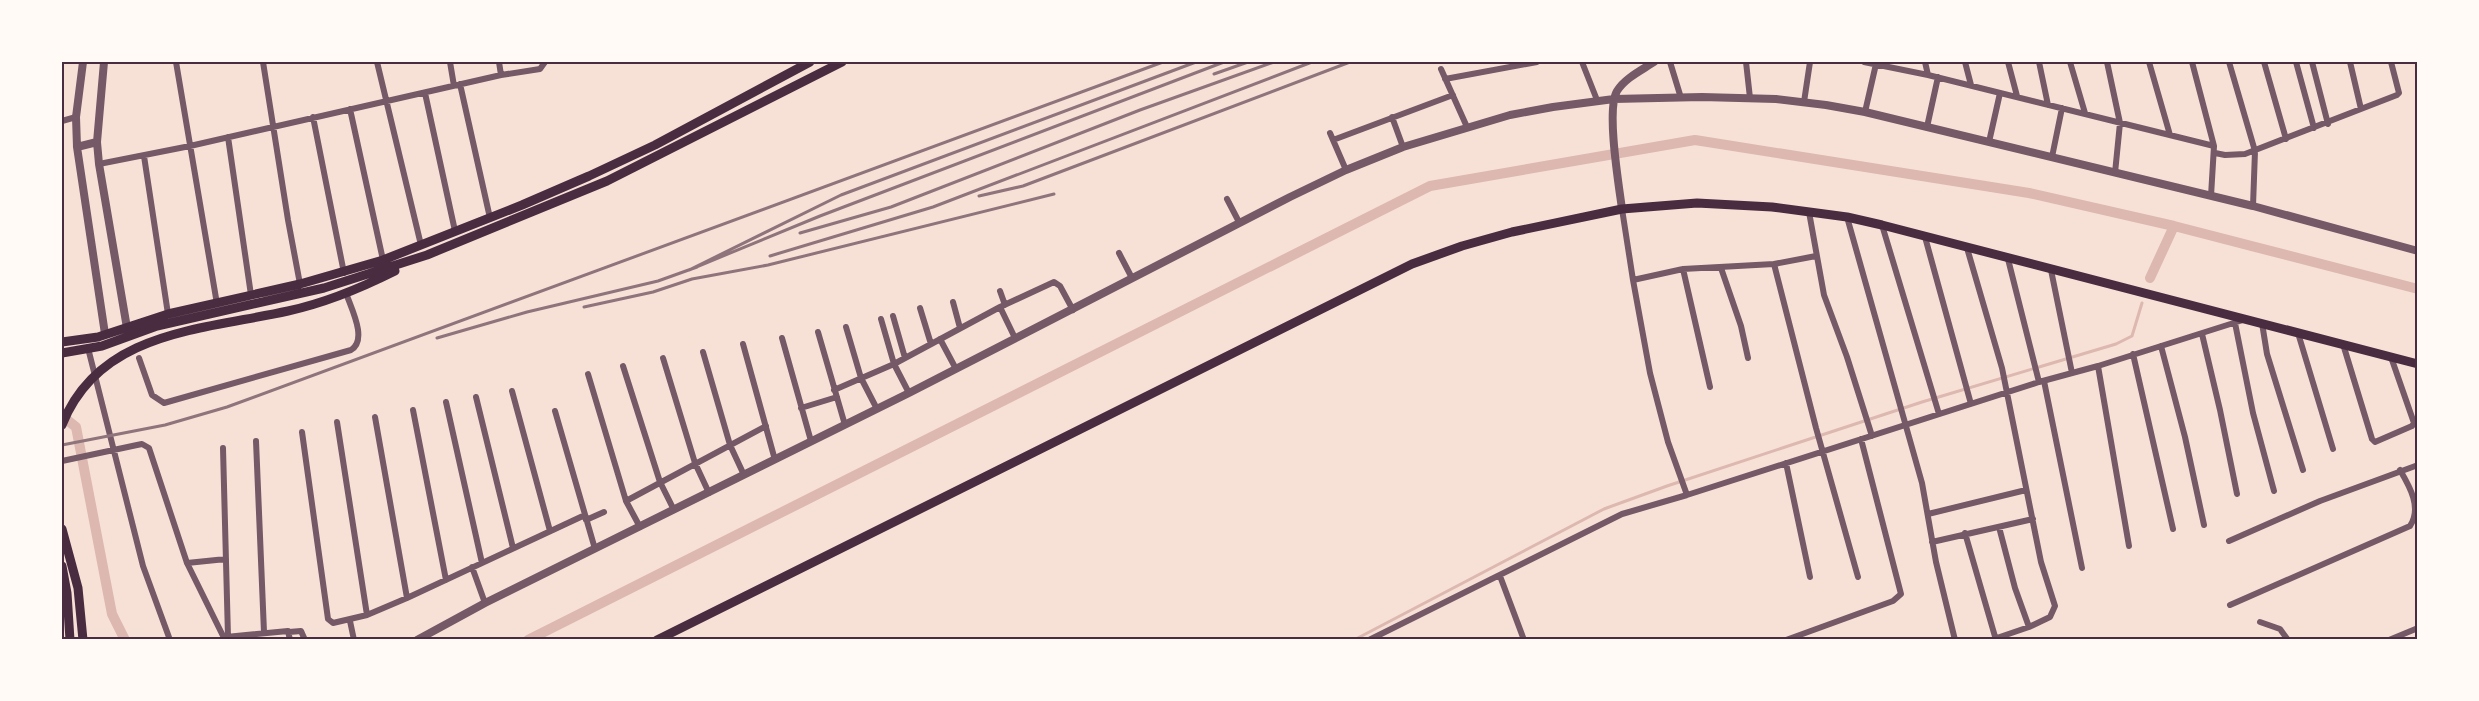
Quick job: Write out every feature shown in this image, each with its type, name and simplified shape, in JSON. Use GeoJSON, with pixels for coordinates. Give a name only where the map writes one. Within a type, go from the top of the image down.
{"type":"FeatureCollection","features":[{"type":"Feature","properties":{"kind":"main road"},"geometry":{"type":"LineString","coordinates":[[62,342],[105,334],[168,314],[344,273],[383,260],[555,191],[638,153],[810,62]]}},
{"type":"Feature","properties":{"kind":"main road"},"geometry":{"type":"LineString","coordinates":[[62,425],[77,395],[91,378],[108,363],[147,341],[288,311],[369,284],[440,249],[607,181],[842,62]]}},
{"type":"Feature","properties":{"kind":"main road"},"geometry":{"type":"LineString","coordinates":[[657,639],[1404,267],[1496,236],[1622,209],[1697,203],[1753,205],[1847,218],[1882,225],[2418,364]]}},
{"type":"Feature","properties":{"kind":"main road"},"geometry":{"type":"LineString","coordinates":[[437,238],[440,249]]}},
{"type":"Feature","properties":{"kind":"main road"},"geometry":{"type":"LineString","coordinates":[[62,352],[88,348],[157,326],[324,288],[427,255]]}},
{"type":"Feature","properties":{"kind":"main road"},"geometry":{"type":"LineString","coordinates":[[62,529],[78,588],[83,638]]}},
{"type":"Feature","properties":{"kind":"main road"},"geometry":{"type":"LineString","coordinates":[[62,566],[68,593],[70,639]]}},
{"type":"Feature","properties":{"kind":"street"},"geometry":{"type":"LineString","coordinates":[[83,62],[76,117],[77,147],[105,334]]}},
{"type":"Feature","properties":{"kind":"street"},"geometry":{"type":"LineString","coordinates":[[104,62],[97,142],[127,328]]}},
{"type":"Feature","properties":{"kind":"street"},"geometry":{"type":"LineString","coordinates":[[176,62],[217,304]]}},
{"type":"Feature","properties":{"kind":"street"},"geometry":{"type":"LineString","coordinates":[[263,62],[300,284]]}},
{"type":"Feature","properties":{"kind":"street"},"geometry":{"type":"LineString","coordinates":[[377,62],[421,245]]}},
{"type":"Feature","properties":{"kind":"street"},"geometry":{"type":"LineString","coordinates":[[450,62],[490,218]]}},
{"type":"Feature","properties":{"kind":"street"},"geometry":{"type":"LineString","coordinates":[[499,62],[501,75]]}},
{"type":"Feature","properties":{"kind":"street"},"geometry":{"type":"LineString","coordinates":[[99,164],[273,128],[501,75],[540,69],[545,62]]}},
{"type":"Feature","properties":{"kind":"street"},"geometry":{"type":"LineString","coordinates":[[789,73],[795,62]]}},
{"type":"Feature","properties":{"kind":"street"},"geometry":{"type":"LineString","coordinates":[[1445,79],[1536,62]]}},
{"type":"Feature","properties":{"kind":"street"},"geometry":{"type":"LineString","coordinates":[[1582,62],[1597,100]]}},
{"type":"Feature","properties":{"kind":"street"},"geometry":{"type":"LineString","coordinates":[[1654,62],[1624,83],[1614,99],[1612,119],[1622,209],[1650,373],[1668,442],[1687,495]]}},
{"type":"Feature","properties":{"kind":"street"},"geometry":{"type":"LineString","coordinates":[[1670,62],[1681,98]]}},
{"type":"Feature","properties":{"kind":"street"},"geometry":{"type":"LineString","coordinates":[[1746,62],[1750,98]]}},
{"type":"Feature","properties":{"kind":"street"},"geometry":{"type":"LineString","coordinates":[[1804,102],[1810,62]]}},
{"type":"Feature","properties":{"kind":"street"},"geometry":{"type":"LineString","coordinates":[[1864,62],[1880,63],[2085,113],[2170,135],[2235,156],[2328,124],[2398,94],[2394,62]]}},
{"type":"Feature","properties":{"kind":"street"},"geometry":{"type":"LineString","coordinates":[[1925,62],[1928,75]]}},
{"type":"Feature","properties":{"kind":"street"},"geometry":{"type":"LineString","coordinates":[[1965,62],[1971,85]]}},
{"type":"Feature","properties":{"kind":"street"},"geometry":{"type":"LineString","coordinates":[[2008,62],[2017,96]]}},
{"type":"Feature","properties":{"kind":"street"},"geometry":{"type":"LineString","coordinates":[[2039,62],[2048,105]]}},
{"type":"Feature","properties":{"kind":"street"},"geometry":{"type":"LineString","coordinates":[[2070,62],[2085,113]]}},
{"type":"Feature","properties":{"kind":"street"},"geometry":{"type":"LineString","coordinates":[[2107,62],[2120,123],[2115,173]]}},
{"type":"Feature","properties":{"kind":"street"},"geometry":{"type":"LineString","coordinates":[[2149,62],[2170,135]]}},
{"type":"Feature","properties":{"kind":"street"},"geometry":{"type":"LineString","coordinates":[[2192,62],[2215,150],[2211,196]]}},
{"type":"Feature","properties":{"kind":"street"},"geometry":{"type":"LineString","coordinates":[[2229,62],[2255,151],[2253,207]]}},
{"type":"Feature","properties":{"kind":"street"},"geometry":{"type":"LineString","coordinates":[[2264,62],[2286,139]]}},
{"type":"Feature","properties":{"kind":"street"},"geometry":{"type":"LineString","coordinates":[[2296,62],[2314,128]]}},
{"type":"Feature","properties":{"kind":"street"},"geometry":{"type":"LineString","coordinates":[[2312,62],[2328,124]]}},
{"type":"Feature","properties":{"kind":"street"},"geometry":{"type":"LineString","coordinates":[[2350,62],[2361,110]]}},
{"type":"Feature","properties":{"kind":"street"},"geometry":{"type":"LineString","coordinates":[[1865,112],[1880,63]]}},
{"type":"Feature","properties":{"kind":"street"},"geometry":{"type":"LineString","coordinates":[[1441,69],[1467,127]]}},
{"type":"Feature","properties":{"kind":"street"},"geometry":{"type":"LineString","coordinates":[[1927,127],[1938,77]]}},
{"type":"Feature","properties":{"kind":"street"},"geometry":{"type":"LineString","coordinates":[[425,93],[455,231]]}},
{"type":"Feature","properties":{"kind":"street"},"geometry":{"type":"LineString","coordinates":[[1989,142],[2000,93]]}},
{"type":"Feature","properties":{"kind":"street"},"geometry":{"type":"LineString","coordinates":[[1346,170],[1331,136],[1453,95]]}},
{"type":"Feature","properties":{"kind":"street"},"geometry":{"type":"LineString","coordinates":[[417,639],[909,393],[1239,222],[1346,170],[1403,147],[1467,127],[1532,111],[1614,99],[1750,98],[1804,102],[1865,112],[2052,157],[2418,251]]}},
{"type":"Feature","properties":{"kind":"street"},"geometry":{"type":"LineString","coordinates":[[2052,157],[2062,108]]}},
{"type":"Feature","properties":{"kind":"street"},"geometry":{"type":"LineString","coordinates":[[350,109],[383,260]]}},
{"type":"Feature","properties":{"kind":"street"},"geometry":{"type":"LineString","coordinates":[[62,121],[76,117]]}},
{"type":"Feature","properties":{"kind":"street"},"geometry":{"type":"LineString","coordinates":[[313,117],[344,273]]}},
{"type":"Feature","properties":{"kind":"street"},"geometry":{"type":"LineString","coordinates":[[1392,117],[1403,147]]}},
{"type":"Feature","properties":{"kind":"street"},"geometry":{"type":"LineString","coordinates":[[228,137],[252,296]]}},
{"type":"Feature","properties":{"kind":"street"},"geometry":{"type":"LineString","coordinates":[[77,147],[97,142]]}},
{"type":"Feature","properties":{"kind":"street"},"geometry":{"type":"LineString","coordinates":[[144,156],[168,314]]}},
{"type":"Feature","properties":{"kind":"street"},"geometry":{"type":"LineString","coordinates":[[1227,199],[1239,222]]}},
{"type":"Feature","properties":{"kind":"street"},"geometry":{"type":"LineString","coordinates":[[1809,212],[1824,295],[1872,436]]}},
{"type":"Feature","properties":{"kind":"street"},"geometry":{"type":"LineString","coordinates":[[1847,218],[1906,426],[1955,639]]}},
{"type":"Feature","properties":{"kind":"street"},"geometry":{"type":"LineString","coordinates":[[1882,225],[1939,414]]}},
{"type":"Feature","properties":{"kind":"street"},"geometry":{"type":"LineString","coordinates":[[1925,237],[1971,404]]}},
{"type":"Feature","properties":{"kind":"street"},"geometry":{"type":"LineString","coordinates":[[1965,533],[1994,639],[2050,617],[2055,606],[2041,562],[2002,368],[1966,248]]}},
{"type":"Feature","properties":{"kind":"street"},"geometry":{"type":"LineString","coordinates":[[1119,254],[1132,278]]}},
{"type":"Feature","properties":{"kind":"street"},"geometry":{"type":"LineString","coordinates":[[1633,280],[1683,269],[1774,264],[1816,256]]}},
{"type":"Feature","properties":{"kind":"street"},"geometry":{"type":"LineString","coordinates":[[2008,259],[2042,381],[2082,568]]}},
{"type":"Feature","properties":{"kind":"street"},"geometry":{"type":"LineString","coordinates":[[1774,264],[1858,577]]}},
{"type":"Feature","properties":{"kind":"street"},"geometry":{"type":"LineString","coordinates":[[1721,268],[1741,326],[1748,358]]}},
{"type":"Feature","properties":{"kind":"street"},"geometry":{"type":"LineString","coordinates":[[1683,269],[1710,387]]}},
{"type":"Feature","properties":{"kind":"street"},"geometry":{"type":"LineString","coordinates":[[2051,270],[2072,373]]}},
{"type":"Feature","properties":{"kind":"street"},"geometry":{"type":"LineString","coordinates":[[834,390],[894,364],[1002,306],[1054,282],[1060,286],[1073,309]]}},
{"type":"Feature","properties":{"kind":"street"},"geometry":{"type":"LineString","coordinates":[[1000,291],[1002,306],[1015,338]]}},
{"type":"Feature","properties":{"kind":"street"},"geometry":{"type":"LineString","coordinates":[[139,358],[152,394],[164,403],[351,350],[356,347],[360,337],[346,293]]}},
{"type":"Feature","properties":{"kind":"street"},"geometry":{"type":"LineString","coordinates":[[953,302],[960,328]]}},
{"type":"Feature","properties":{"kind":"street"},"geometry":{"type":"LineString","coordinates":[[920,308],[931,344]]}},
{"type":"Feature","properties":{"kind":"street"},"geometry":{"type":"LineString","coordinates":[[893,316],[905,358]]}},
{"type":"Feature","properties":{"kind":"street"},"geometry":{"type":"LineString","coordinates":[[880,319],[894,364],[909,393]]}},
{"type":"Feature","properties":{"kind":"street"},"geometry":{"type":"LineString","coordinates":[[1369,639],[1623,514],[2042,381],[2098,366],[2247,319]]}},
{"type":"Feature","properties":{"kind":"street"},"geometry":{"type":"LineString","coordinates":[[2235,323],[2253,413],[2274,491]]}},
{"type":"Feature","properties":{"kind":"street"},"geometry":{"type":"LineString","coordinates":[[2262,323],[2274,378],[2303,470]]}},
{"type":"Feature","properties":{"kind":"street"},"geometry":{"type":"LineString","coordinates":[[846,327],[861,378],[877,409]]}},
{"type":"Feature","properties":{"kind":"street"},"geometry":{"type":"LineString","coordinates":[[818,332],[844,425]]}},
{"type":"Feature","properties":{"kind":"street"},"geometry":{"type":"LineString","coordinates":[[2298,332],[2333,449]]}},
{"type":"Feature","properties":{"kind":"street"},"geometry":{"type":"LineString","coordinates":[[2202,334],[2237,494]]}},
{"type":"Feature","properties":{"kind":"street"},"geometry":{"type":"LineString","coordinates":[[782,338],[811,441]]}},
{"type":"Feature","properties":{"kind":"street"},"geometry":{"type":"LineString","coordinates":[[940,339],[956,369]]}},
{"type":"Feature","properties":{"kind":"street"},"geometry":{"type":"LineString","coordinates":[[2343,343],[2372,439],[2375,442],[2414,423],[2391,357]]}},
{"type":"Feature","properties":{"kind":"street"},"geometry":{"type":"LineString","coordinates":[[743,344],[775,460]]}},
{"type":"Feature","properties":{"kind":"street"},"geometry":{"type":"LineString","coordinates":[[2161,346],[2185,437],[2204,525]]}},
{"type":"Feature","properties":{"kind":"street"},"geometry":{"type":"LineString","coordinates":[[88,348],[143,566],[170,639]]}},
{"type":"Feature","properties":{"kind":"street"},"geometry":{"type":"LineString","coordinates":[[703,352],[730,445],[744,475]]}},
{"type":"Feature","properties":{"kind":"street"},"geometry":{"type":"LineString","coordinates":[[2133,354],[2173,529]]}},
{"type":"Feature","properties":{"kind":"street"},"geometry":{"type":"LineString","coordinates":[[663,358],[695,464],[709,493]]}},
{"type":"Feature","properties":{"kind":"street"},"geometry":{"type":"LineString","coordinates":[[623,366],[660,482],[674,510]]}},
{"type":"Feature","properties":{"kind":"street"},"geometry":{"type":"LineString","coordinates":[[2098,366],[2129,546]]}},
{"type":"Feature","properties":{"kind":"street"},"geometry":{"type":"LineString","coordinates":[[588,374],[626,501],[640,527]]}},
{"type":"Feature","properties":{"kind":"street"},"geometry":{"type":"LineString","coordinates":[[512,390],[550,531]]}},
{"type":"Feature","properties":{"kind":"street"},"geometry":{"type":"LineString","coordinates":[[476,397],[513,548]]}},
{"type":"Feature","properties":{"kind":"street"},"geometry":{"type":"LineString","coordinates":[[801,408],[837,397]]}},
{"type":"Feature","properties":{"kind":"street"},"geometry":{"type":"LineString","coordinates":[[446,402],[482,563]]}},
{"type":"Feature","properties":{"kind":"street"},"geometry":{"type":"LineString","coordinates":[[413,410],[446,580]]}},
{"type":"Feature","properties":{"kind":"street"},"geometry":{"type":"LineString","coordinates":[[555,411],[595,549]]}},
{"type":"Feature","properties":{"kind":"street"},"geometry":{"type":"LineString","coordinates":[[375,417],[407,598]]}},
{"type":"Feature","properties":{"kind":"street"},"geometry":{"type":"LineString","coordinates":[[337,422],[367,615]]}},
{"type":"Feature","properties":{"kind":"street"},"geometry":{"type":"LineString","coordinates":[[626,501],[766,426]]}},
{"type":"Feature","properties":{"kind":"street"},"geometry":{"type":"LineString","coordinates":[[302,432],[328,619],[331,622],[350,621],[367,615],[550,531],[586,517],[604,513]]}},
{"type":"Feature","properties":{"kind":"street"},"geometry":{"type":"LineString","coordinates":[[1786,639],[1893,601],[1901,594],[1862,439]]}},
{"type":"Feature","properties":{"kind":"street"},"geometry":{"type":"LineString","coordinates":[[256,441],[264,632]]}},
{"type":"Feature","properties":{"kind":"street"},"geometry":{"type":"LineString","coordinates":[[62,461],[142,444],[149,448],[187,563],[226,638]]}},
{"type":"Feature","properties":{"kind":"street"},"geometry":{"type":"LineString","coordinates":[[223,448],[226,638]]}},
{"type":"Feature","properties":{"kind":"street"},"geometry":{"type":"LineString","coordinates":[[1786,463],[1810,577]]}},
{"type":"Feature","properties":{"kind":"street"},"geometry":{"type":"LineString","coordinates":[[2229,542],[2320,501],[2418,465]]}},
{"type":"Feature","properties":{"kind":"street"},"geometry":{"type":"LineString","coordinates":[[2230,605],[2410,526],[2415,519],[2416,511],[2411,493],[2400,470]]}},
{"type":"Feature","properties":{"kind":"street"},"geometry":{"type":"LineString","coordinates":[[1928,514],[2026,490]]}},
{"type":"Feature","properties":{"kind":"street"},"geometry":{"type":"LineString","coordinates":[[1932,542],[2033,519]]}},
{"type":"Feature","properties":{"kind":"street"},"geometry":{"type":"LineString","coordinates":[[1999,527],[2015,588],[2029,627]]}},
{"type":"Feature","properties":{"kind":"street"},"geometry":{"type":"LineString","coordinates":[[187,563],[226,559]]}},
{"type":"Feature","properties":{"kind":"street"},"geometry":{"type":"LineString","coordinates":[[472,567],[485,603]]}},
{"type":"Feature","properties":{"kind":"street"},"geometry":{"type":"LineString","coordinates":[[1500,576],[1524,639]]}},
{"type":"Feature","properties":{"kind":"street"},"geometry":{"type":"LineString","coordinates":[[350,621],[354,639]]}},
{"type":"Feature","properties":{"kind":"street"},"geometry":{"type":"LineString","coordinates":[[2260,622],[2280,629],[2288,639]]}},
{"type":"Feature","properties":{"kind":"street"},"geometry":{"type":"LineString","coordinates":[[2389,639],[2418,628]]}},
{"type":"Feature","properties":{"kind":"street"},"geometry":{"type":"LineString","coordinates":[[226,638],[264,632],[301,631],[305,639]]}},
{"type":"Feature","properties":{"kind":"street"},"geometry":{"type":"LineString","coordinates":[[289,632],[290,639]]}},
{"type":"Feature","properties":{"kind":"waterway"},"geometry":{"type":"LineString","coordinates":[[528,640],[1430,186],[1695,140],[2029,193],[2174,226],[2418,289]]}},
{"type":"Feature","properties":{"kind":"waterway"},"geometry":{"type":"LineString","coordinates":[[2150,278],[2174,226]]}},
{"type":"Feature","properties":{"kind":"waterway"},"geometry":{"type":"LineString","coordinates":[[1354,640],[1604,509],[1922,402],[2116,344],[2132,336],[2142,303]]}},
{"type":"Feature","properties":{"kind":"waterway"},"geometry":{"type":"LineString","coordinates":[[62,416],[76,427],[112,614],[125,640]]}},
{"type":"Feature","properties":{"kind":"railway"},"geometry":{"type":"LineString","coordinates":[[62,445],[165,425],[227,407],[1163,62]]}},
{"type":"Feature","properties":{"kind":"railway"},"geometry":{"type":"LineString","coordinates":[[1196,62],[841,195],[689,270],[820,216],[1224,62]]}},
{"type":"Feature","properties":{"kind":"railway"},"geometry":{"type":"LineString","coordinates":[[1214,74],[1248,62]]}},
{"type":"Feature","properties":{"kind":"railway"},"geometry":{"type":"LineString","coordinates":[[800,233],[891,207],[1140,110],[1274,62]]}},
{"type":"Feature","properties":{"kind":"railway"},"geometry":{"type":"LineString","coordinates":[[770,256],[933,207],[1312,62]]}},
{"type":"Feature","properties":{"kind":"railway"},"geometry":{"type":"LineString","coordinates":[[979,196],[1023,186],[1350,62]]}},
{"type":"Feature","properties":{"kind":"railway"},"geometry":{"type":"LineString","coordinates":[[584,307],[653,292],[692,279],[768,265],[1054,194]]}},
{"type":"Feature","properties":{"kind":"railway"},"geometry":{"type":"LineString","coordinates":[[437,338],[527,312],[658,281],[697,267]]}}]}
